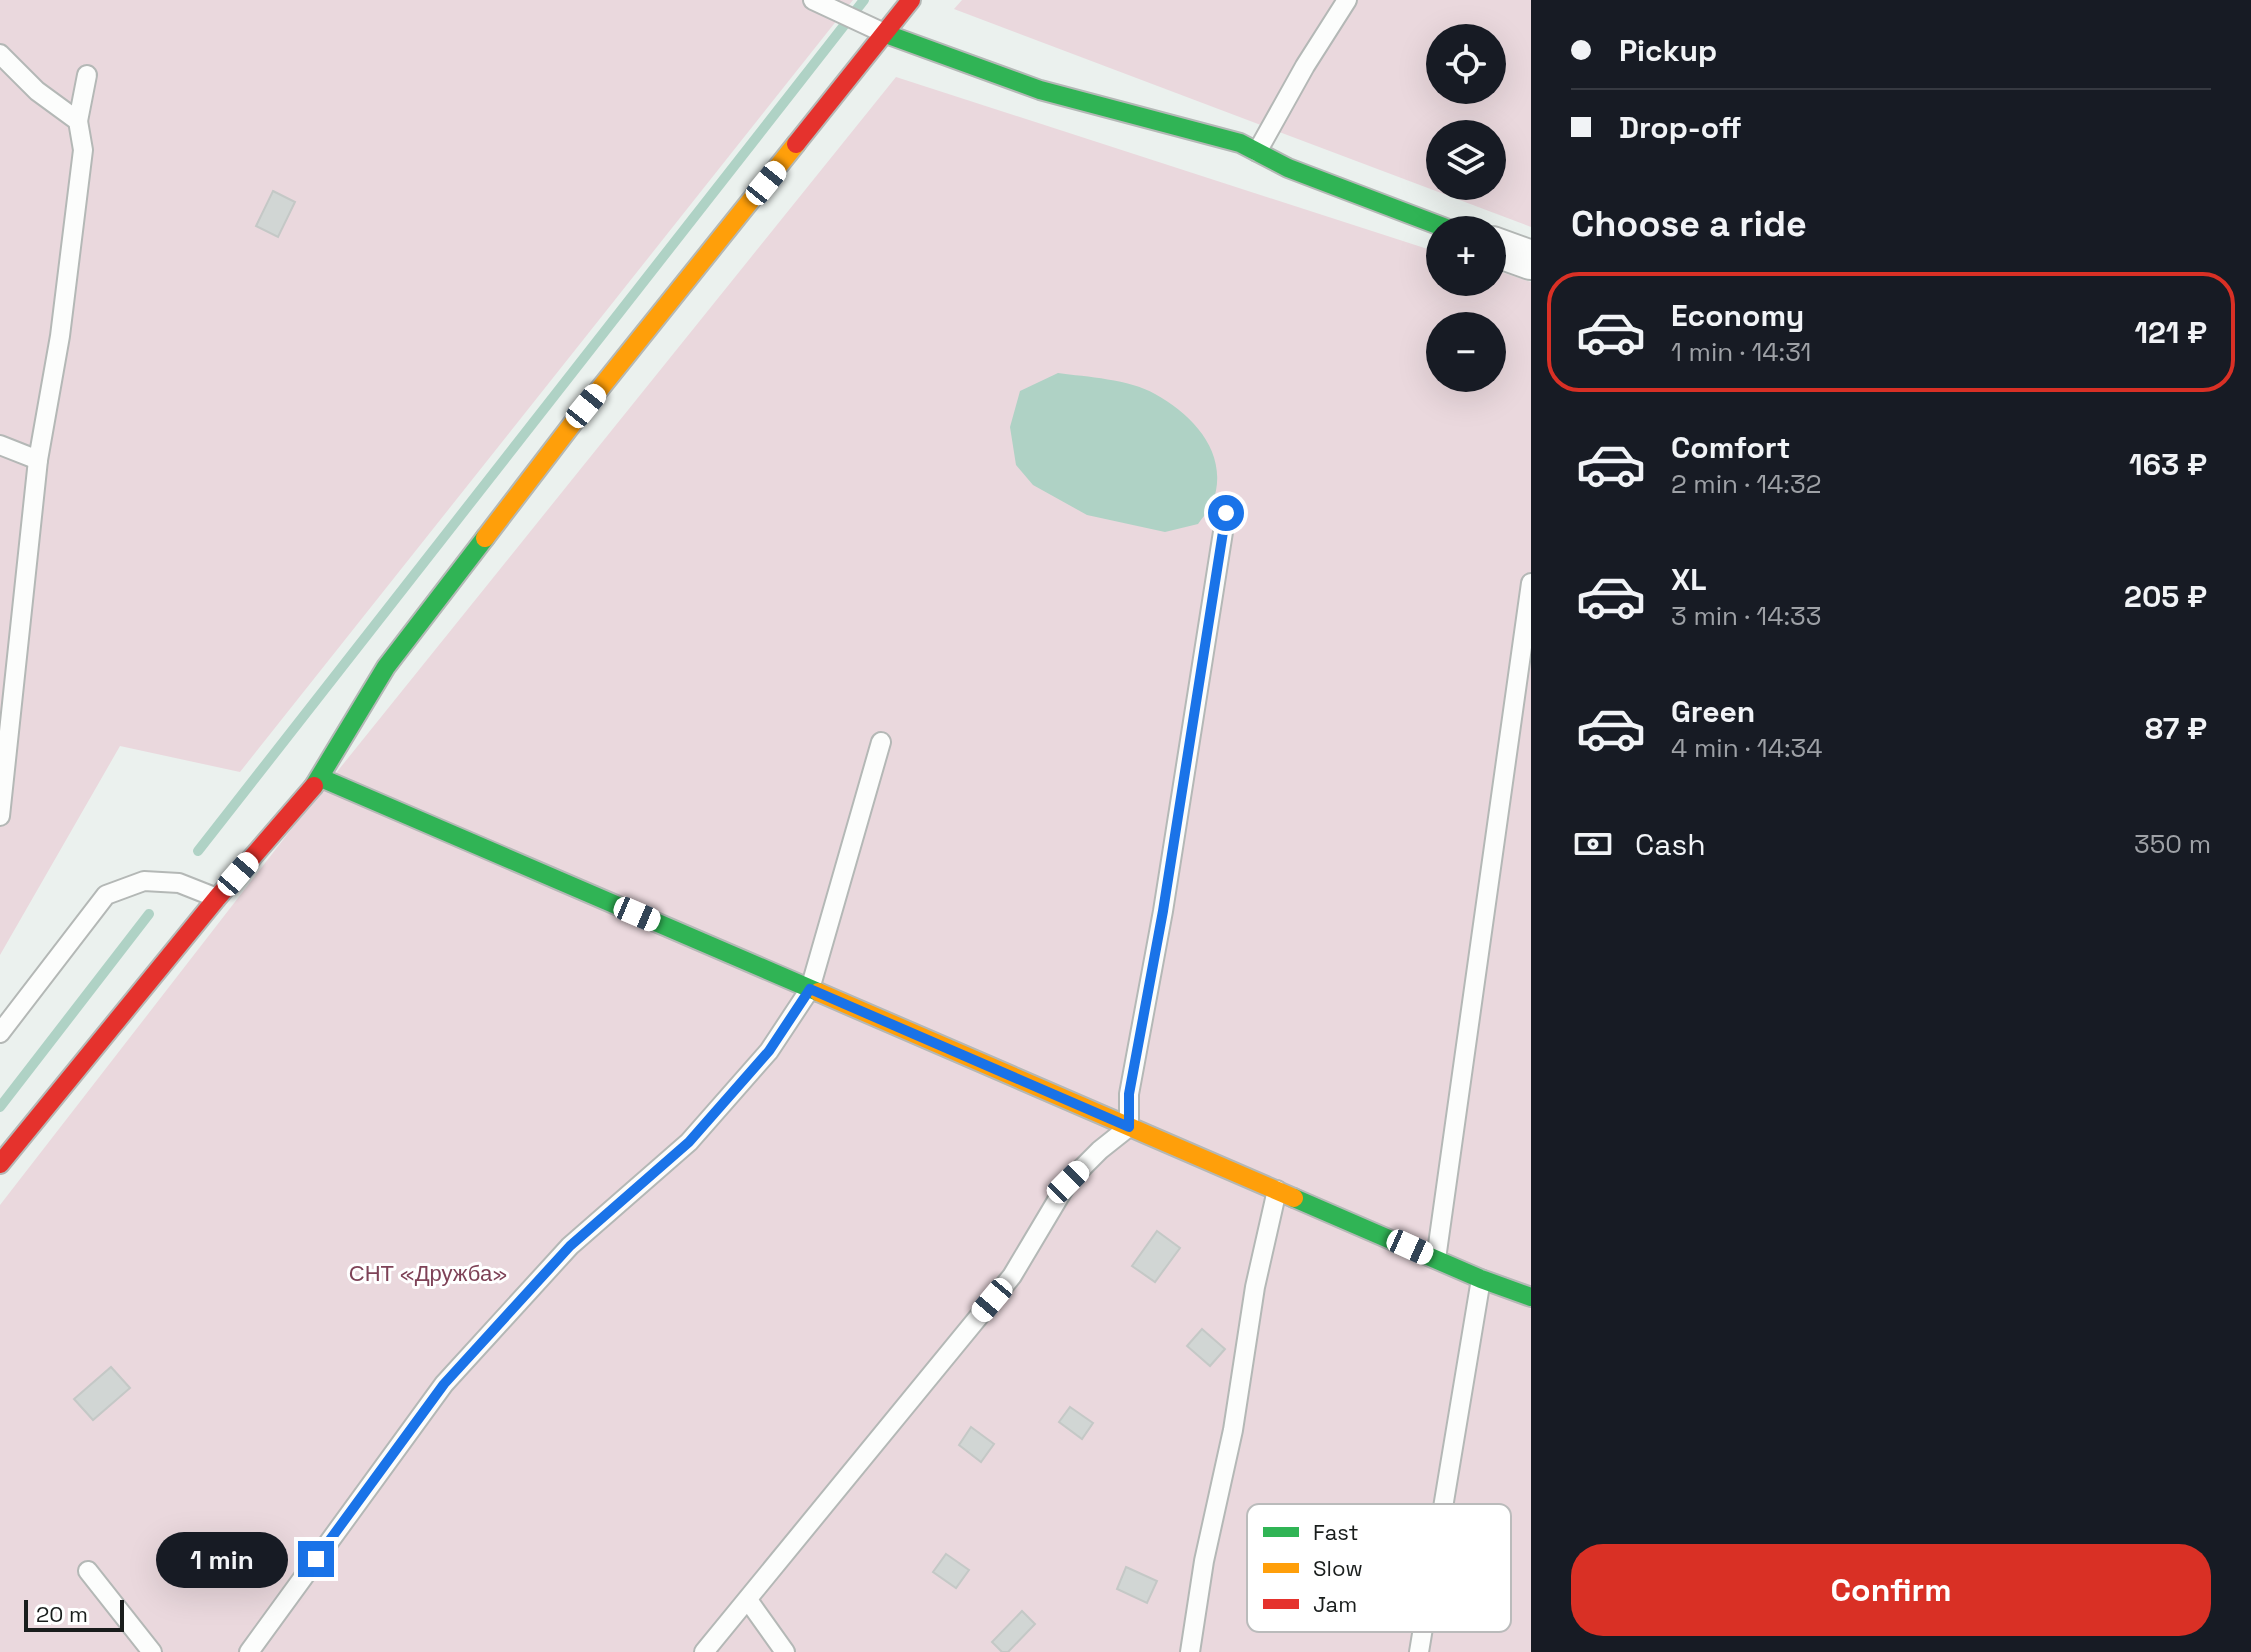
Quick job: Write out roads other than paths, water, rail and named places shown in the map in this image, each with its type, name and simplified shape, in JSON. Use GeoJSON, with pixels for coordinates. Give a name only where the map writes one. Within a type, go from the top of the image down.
{"type":"FeatureCollection","features":[{"type":"Feature","properties":{"kind":"street"},"geometry":{"type":"LineString","coordinates":[[0,1164],[217,898],[321,778],[396,654],[878,30],[911,0]]}},
{"type":"Feature","properties":{"kind":"street"},"geometry":{"type":"LineString","coordinates":[[878,30],[1040,90],[1240,143],[1288,168],[1426,220]]}},
{"type":"Feature","properties":{"kind":"street"},"geometry":{"type":"LineString","coordinates":[[1506,251],[1531,260]]}},
{"type":"Feature","properties":{"kind":"street"},"geometry":{"type":"LineString","coordinates":[[321,778],[1481,1279],[1531,1297]]}},
{"type":"Feature","properties":{"kind":"lane"},"geometry":{"type":"LineString","coordinates":[[1257,152],[1305,66],[1347,0]]}},
{"type":"Feature","properties":{"kind":"lane"},"geometry":{"type":"LineString","coordinates":[[819,3],[878,30]]}},
{"type":"Feature","properties":{"kind":"lane"},"geometry":{"type":"LineString","coordinates":[[0,54],[37,91],[78,121]]}},
{"type":"Feature","properties":{"kind":"lane"},"geometry":{"type":"LineString","coordinates":[[0,816],[38,460],[60,336],[83,150],[78,121],[87,75]]}},
{"type":"Feature","properties":{"kind":"lane"},"geometry":{"type":"LineString","coordinates":[[0,445],[38,460]]}},
{"type":"Feature","properties":{"kind":"lane"},"geometry":{"type":"LineString","coordinates":[[704,1652],[1012,1276],[1068,1182],[1129,1127],[1129,1094],[1163,911],[1226,513]]}},
{"type":"Feature","properties":{"kind":"lane"},"geometry":{"type":"LineString","coordinates":[[1436,1259],[1531,583]]}},
{"type":"Feature","properties":{"kind":"lane"},"geometry":{"type":"LineString","coordinates":[[249,1652],[444,1384],[570,1246],[689,1142],[769,1051],[810,989],[881,742]]}},
{"type":"Feature","properties":{"kind":"lane"},"geometry":{"type":"LineString","coordinates":[[0,1033],[106,895],[144,881],[179,883],[217,898]]}},
{"type":"Feature","properties":{"kind":"lane"},"geometry":{"type":"LineString","coordinates":[[1190,1652],[1204,1561],[1239,1400],[1255,1287],[1277,1190]]}},
{"type":"Feature","properties":{"kind":"lane"},"geometry":{"type":"LineString","coordinates":[[1444,1504],[1481,1279]]}},
{"type":"Feature","properties":{"kind":"lane"},"geometry":{"type":"LineString","coordinates":[[88,1571],[152,1652]]}},
{"type":"Feature","properties":{"kind":"lane"},"geometry":{"type":"LineString","coordinates":[[748,1600],[785,1652]]}},
{"type":"Feature","properties":{"kind":"lane"},"geometry":{"type":"LineString","coordinates":[[1419,1652],[1422,1632]]}},
{"type":"Feature","properties":{"kind":"waterway"},"geometry":{"type":"LineString","coordinates":[[198,851],[864,0]]}},
{"type":"Feature","properties":{"kind":"waterway"},"geometry":{"type":"LineString","coordinates":[[0,1107],[149,914]]}},
{"type":"Feature","properties":{"kind":"park label","name":"СНТ «Дружба»"},"geometry":{"type":"Point","coordinates":[428,1273]}}]}
